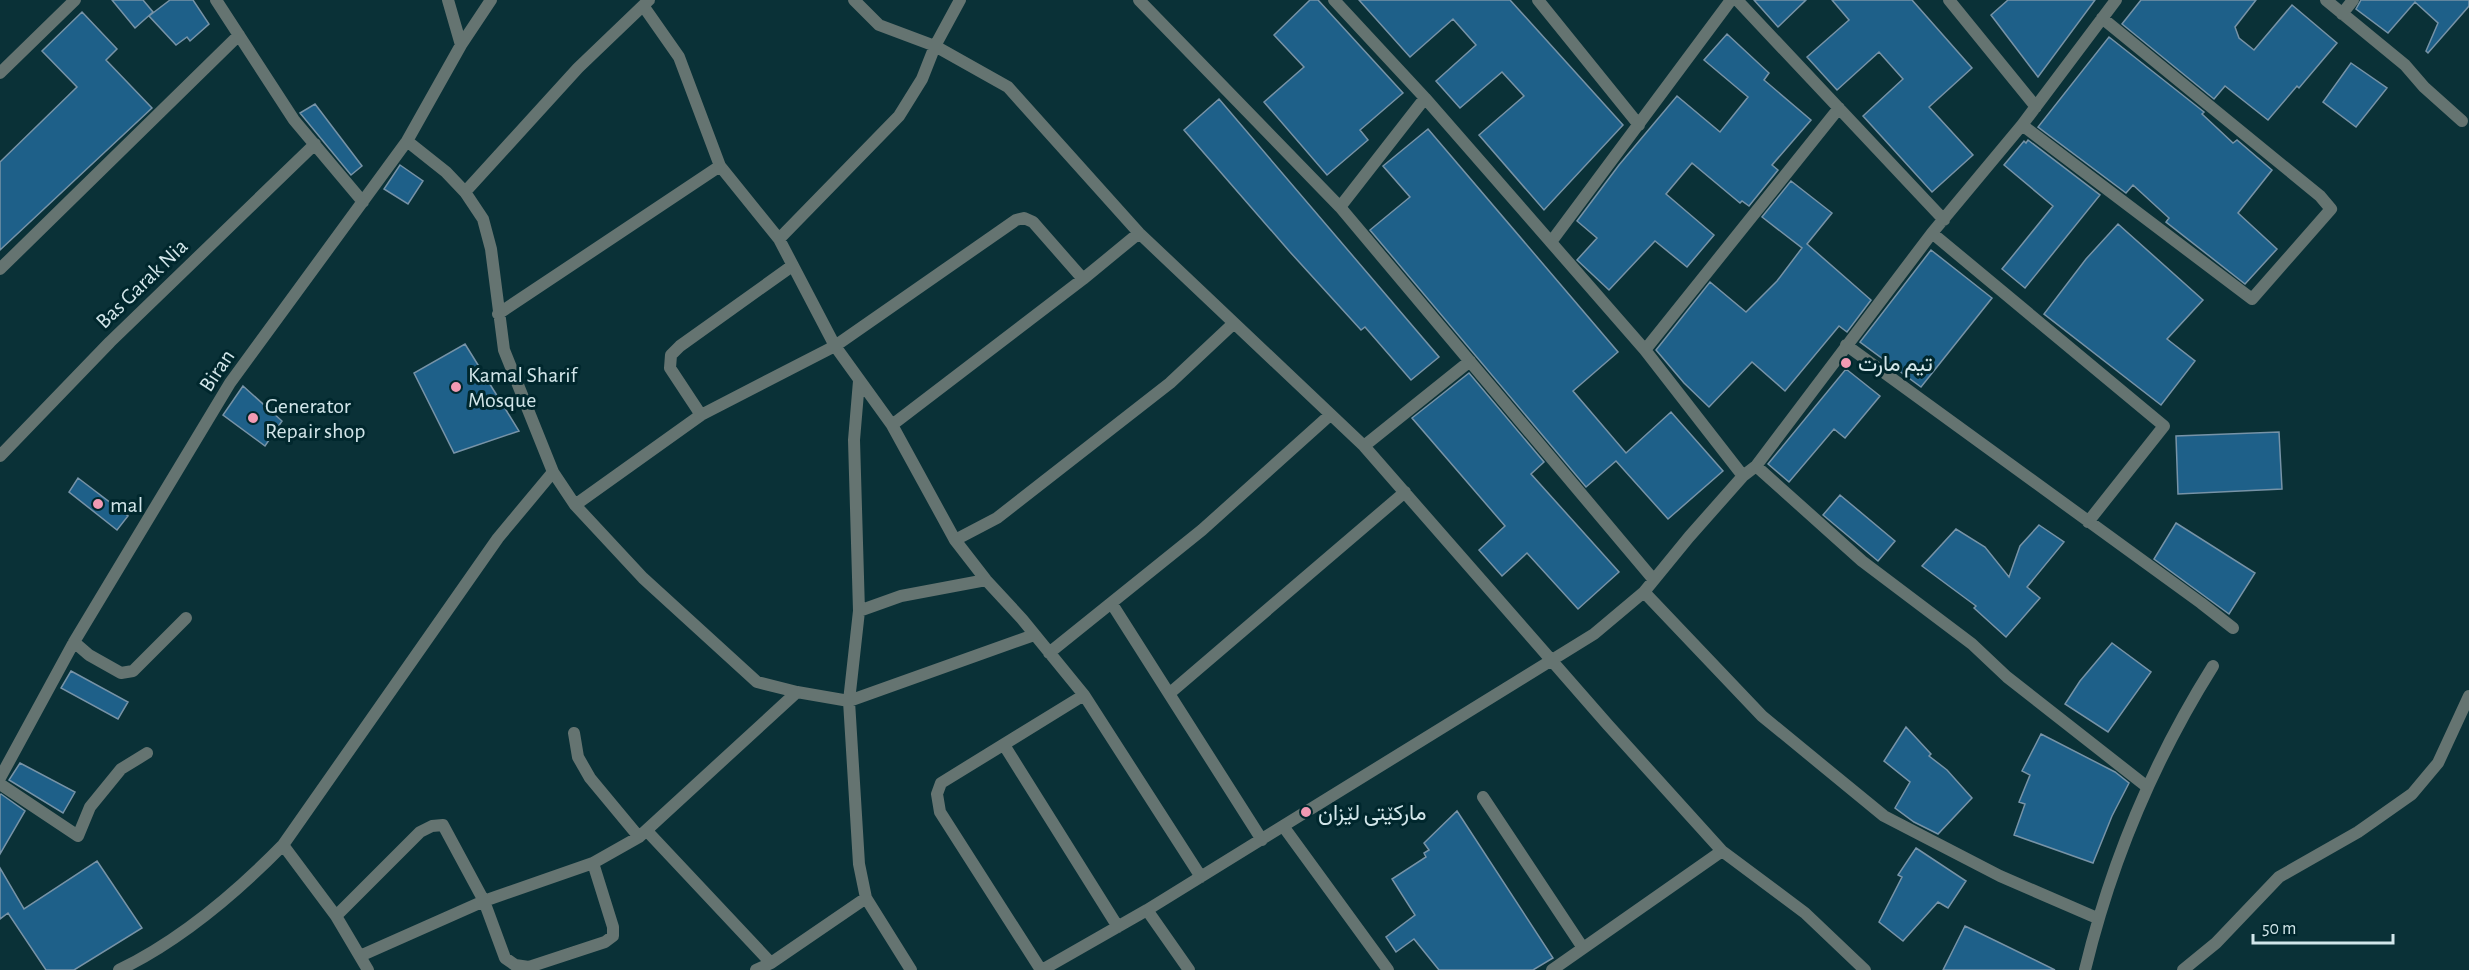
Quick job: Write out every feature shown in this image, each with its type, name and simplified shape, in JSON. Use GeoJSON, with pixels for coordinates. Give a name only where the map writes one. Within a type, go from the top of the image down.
{"type":"FeatureCollection","features":[{"type":"Feature","properties":{"kind":"street"},"geometry":{"type":"LineString","coordinates":[[0,73],[75,0]]}},
{"type":"Feature","properties":{"kind":"street"},"geometry":{"type":"LineString","coordinates":[[216,0],[294,120],[363,201]]}},
{"type":"Feature","properties":{"kind":"street"},"geometry":{"type":"LineString","coordinates":[[448,0],[460,45]]}},
{"type":"Feature","properties":{"kind":"street","name":"Biran"},"geometry":{"type":"LineString","coordinates":[[0,778],[74,642],[230,383],[407,141],[460,45],[491,0]]}},
{"type":"Feature","properties":{"kind":"street"},"geometry":{"type":"LineString","coordinates":[[854,0],[879,25],[935,46],[1008,87],[1139,233],[1364,446],[1608,725],[1722,851],[1805,913],[1865,970]]}},
{"type":"Feature","properties":{"kind":"street"},"geometry":{"type":"LineString","coordinates":[[779,239],[819,201],[899,116],[922,79],[935,46],[960,0]]}},
{"type":"Feature","properties":{"kind":"street"},"geometry":{"type":"LineString","coordinates":[[1139,0],[1340,207],[1653,579]]}},
{"type":"Feature","properties":{"kind":"street"},"geometry":{"type":"LineString","coordinates":[[1334,0],[1425,98],[1645,350],[1743,476]]}},
{"type":"Feature","properties":{"kind":"street"},"geometry":{"type":"LineString","coordinates":[[1538,0],[1639,125]]}},
{"type":"Feature","properties":{"kind":"street"},"geometry":{"type":"LineString","coordinates":[[1551,242],[1731,0]]}},
{"type":"Feature","properties":{"kind":"street"},"geometry":{"type":"LineString","coordinates":[[1737,0],[1944,220]]}},
{"type":"Feature","properties":{"kind":"street"},"geometry":{"type":"LineString","coordinates":[[1949,0],[2036,107]]}},
{"type":"Feature","properties":{"kind":"street"},"geometry":{"type":"LineString","coordinates":[[1084,695],[941,783],[937,794],[940,812],[1041,970],[1147,910],[1553,660],[1594,634],[1644,592],[1743,476],[1756,466],[1932,233],[2022,125],[2116,0]]}},
{"type":"Feature","properties":{"kind":"street"},"geometry":{"type":"LineString","coordinates":[[2326,0],[2405,64],[2424,87],[2462,121]]}},
{"type":"Feature","properties":{"kind":"street"},"geometry":{"type":"LineString","coordinates":[[2342,14],[2353,0]]}},
{"type":"Feature","properties":{"kind":"street"},"geometry":{"type":"LineString","coordinates":[[465,192],[578,68],[647,3],[679,57],[720,166],[779,239],[835,346],[892,425],[955,540],[1084,695],[1201,877]]}},
{"type":"Feature","properties":{"kind":"street"},"geometry":{"type":"LineString","coordinates":[[2022,125],[2252,299],[2331,209],[2320,196],[2102,18]]}},
{"type":"Feature","properties":{"kind":"street"},"geometry":{"type":"LineString","coordinates":[[0,269],[239,35]]}},
{"type":"Feature","properties":{"kind":"street"},"geometry":{"type":"LineString","coordinates":[[1340,207],[1425,98]]}},
{"type":"Feature","properties":{"kind":"street"},"geometry":{"type":"LineString","coordinates":[[1645,350],[1839,108]]}},
{"type":"Feature","properties":{"kind":"street"},"geometry":{"type":"LineString","coordinates":[[407,141],[446,172],[465,192],[483,219],[491,249],[504,350],[553,472],[575,505],[643,578],[693,627],[757,682],[849,701],[1034,635]]}},
{"type":"Feature","properties":{"kind":"street","name":"Bas Garak Nia"},"geometry":{"type":"LineString","coordinates":[[0,456],[110,342],[315,144]]}},
{"type":"Feature","properties":{"kind":"street"},"geometry":{"type":"LineString","coordinates":[[498,314],[720,166]]}},
{"type":"Feature","properties":{"kind":"street"},"geometry":{"type":"LineString","coordinates":[[575,505],[701,415],[835,346],[1016,220],[1024,218],[1033,222],[1083,279]]}},
{"type":"Feature","properties":{"kind":"street"},"geometry":{"type":"LineString","coordinates":[[892,425],[1083,279],[1139,233]]}},
{"type":"Feature","properties":{"kind":"street"},"geometry":{"type":"LineString","coordinates":[[1932,233],[2164,426],[2088,522]]}},
{"type":"Feature","properties":{"kind":"street"},"geometry":{"type":"LineString","coordinates":[[701,415],[670,368],[671,355],[680,346],[792,266]]}},
{"type":"Feature","properties":{"kind":"street"},"geometry":{"type":"LineString","coordinates":[[955,540],[997,518],[1170,383],[1234,323]]}},
{"type":"Feature","properties":{"kind":"street"},"geometry":{"type":"LineString","coordinates":[[1846,345],[2233,628]]}},
{"type":"Feature","properties":{"kind":"street"},"geometry":{"type":"LineString","coordinates":[[1364,446],[1470,362]]}},
{"type":"Feature","properties":{"kind":"street"},"geometry":{"type":"LineString","coordinates":[[859,381],[854,440],[859,611],[849,701],[859,864],[866,898],[911,970]]}},
{"type":"Feature","properties":{"kind":"street"},"geometry":{"type":"LineString","coordinates":[[1049,652],[1202,530],[1330,415]]}},
{"type":"Feature","properties":{"kind":"street"},"geometry":{"type":"LineString","coordinates":[[1756,466],[1862,561],[1972,644],[2007,677],[2146,786]]}},
{"type":"Feature","properties":{"kind":"street"},"geometry":{"type":"LineString","coordinates":[[119,970],[135,966],[205,916],[244,885],[283,845],[498,537],[553,472]]}},
{"type":"Feature","properties":{"kind":"street"},"geometry":{"type":"LineString","coordinates":[[1170,693],[1405,492]]}},
{"type":"Feature","properties":{"kind":"street"},"geometry":{"type":"LineString","coordinates":[[859,611],[901,596],[986,580]]}},
{"type":"Feature","properties":{"kind":"street"},"geometry":{"type":"LineString","coordinates":[[1644,592],[1762,716],[1884,816],[2000,876],[2097,918]]}},
{"type":"Feature","properties":{"kind":"street"},"geometry":{"type":"LineString","coordinates":[[1112,604],[1262,840]]}},
{"type":"Feature","properties":{"kind":"street"},"geometry":{"type":"LineString","coordinates":[[74,642],[89,655],[121,674],[133,671],[186,618]]}},
{"type":"Feature","properties":{"kind":"street"},"geometry":{"type":"LineString","coordinates":[[2085,970],[2097,918],[2146,786],[2167,742],[2213,666]]}},
{"type":"Feature","properties":{"kind":"street"},"geometry":{"type":"LineString","coordinates":[[360,956],[484,901],[593,863],[643,834],[797,692]]}},
{"type":"Feature","properties":{"kind":"street"},"geometry":{"type":"LineString","coordinates":[[2182,970],[2216,942],[2279,877],[2358,832],[2412,794],[2438,763],[2469,696]]}},
{"type":"Feature","properties":{"kind":"street"},"geometry":{"type":"LineString","coordinates":[[574,733],[578,757],[590,778],[771,963]]}},
{"type":"Feature","properties":{"kind":"street"},"geometry":{"type":"LineString","coordinates":[[1004,746],[1118,927]]}},
{"type":"Feature","properties":{"kind":"street"},"geometry":{"type":"LineString","coordinates":[[0,784],[78,836],[90,807],[121,769],[147,753]]}},
{"type":"Feature","properties":{"kind":"street"},"geometry":{"type":"LineString","coordinates":[[1482,797],[1583,948]]}},
{"type":"Feature","properties":{"kind":"street"},"geometry":{"type":"LineString","coordinates":[[336,916],[420,832],[432,826],[443,825],[484,901],[505,958],[515,965],[529,967],[604,942],[613,936],[614,927],[593,863]]}},
{"type":"Feature","properties":{"kind":"street"},"geometry":{"type":"LineString","coordinates":[[1283,826],[1388,970]]}},
{"type":"Feature","properties":{"kind":"street"},"geometry":{"type":"LineString","coordinates":[[283,845],[336,916],[368,970]]}},
{"type":"Feature","properties":{"kind":"street"},"geometry":{"type":"LineString","coordinates":[[1552,970],[1722,851]]}},
{"type":"Feature","properties":{"kind":"street"},"geometry":{"type":"LineString","coordinates":[[756,970],[771,963],[866,898]]}},
{"type":"Feature","properties":{"kind":"street"},"geometry":{"type":"LineString","coordinates":[[1147,910],[1189,970]]}},
{"type":"Feature","properties":{"kind":"building"},"geometry":{"type":"Polygon","coordinates":[[[112,0],[143,0],[153,12],[135,28],[112,0]]]}},
{"type":"Feature","properties":{"kind":"building"},"geometry":{"type":"Polygon","coordinates":[[[170,0],[193,0],[209,24],[190,41],[187,37],[176,45],[149,16],[170,0]]]}},
{"type":"Feature","properties":{"kind":"building"},"geometry":{"type":"Polygon","coordinates":[[[1310,0],[1318,0],[1403,93],[1360,130],[1368,140],[1327,175],[1264,102],[1304,67],[1274,35],[1310,0]]]}},
{"type":"Feature","properties":{"kind":"building"},"geometry":{"type":"Polygon","coordinates":[[[1359,0],[1510,0],[1623,125],[1544,210],[1479,135],[1524,96],[1502,72],[1460,108],[1436,81],[1476,45],[1453,19],[1410,57],[1359,0]]]}},
{"type":"Feature","properties":{"kind":"building"},"geometry":{"type":"Polygon","coordinates":[[[1754,0],[1806,0],[1778,27],[1754,0]]]}},
{"type":"Feature","properties":{"kind":"building"},"geometry":{"type":"Polygon","coordinates":[[[1832,0],[1912,0],[1972,68],[1929,107],[1973,155],[1932,192],[1863,116],[1903,79],[1879,52],[1837,90],[1807,57],[1849,20],[1832,0]]]}},
{"type":"Feature","properties":{"kind":"building"},"geometry":{"type":"Polygon","coordinates":[[[2008,0],[2095,0],[2038,77],[1991,15],[2008,0]]]}},
{"type":"Feature","properties":{"kind":"building"},"geometry":{"type":"Polygon","coordinates":[[[2141,0],[2256,0],[2235,27],[2239,38],[2254,50],[2292,5],[2337,43],[2268,120],[2225,86],[2214,99],[2122,24],[2141,0]]]}},
{"type":"Feature","properties":{"kind":"building"},"geometry":{"type":"Polygon","coordinates":[[[2361,0],[2469,0],[2469,6],[2428,53],[2426,51],[2438,23],[2415,2],[2388,33],[2356,9],[2361,0]]]}},
{"type":"Feature","properties":{"kind":"building"},"geometry":{"type":"Polygon","coordinates":[[[82,12],[117,49],[106,60],[152,108],[0,250],[0,162],[77,87],[42,51],[82,12]]]}},
{"type":"Feature","properties":{"kind":"building"},"geometry":{"type":"Polygon","coordinates":[[[1727,34],[1769,73],[1764,80],[1811,120],[1772,165],[1778,170],[1749,206],[1742,201],[1740,203],[1692,163],[1666,194],[1714,235],[1687,267],[1655,241],[1609,290],[1577,260],[1597,238],[1577,221],[1619,165],[1677,96],[1720,132],[1748,97],[1704,60],[1727,34]]]}},
{"type":"Feature","properties":{"kind":"building"},"geometry":{"type":"Polygon","coordinates":[[[2109,37],[2204,112],[2202,114],[2233,143],[2237,140],[2272,170],[2238,213],[2277,249],[2245,284],[2166,222],[2169,218],[2133,185],[2126,193],[2038,127],[2109,37]]]}},
{"type":"Feature","properties":{"kind":"building"},"geometry":{"type":"Polygon","coordinates":[[[2351,63],[2387,88],[2356,127],[2323,102],[2351,63]]]}},
{"type":"Feature","properties":{"kind":"building"},"geometry":{"type":"Polygon","coordinates":[[[1219,99],[1439,357],[1411,380],[1365,327],[1361,330],[1290,252],[1184,130],[1219,99]]]}},
{"type":"Feature","properties":{"kind":"building"},"geometry":{"type":"Polygon","coordinates":[[[315,104],[362,166],[351,175],[300,113],[315,104]]]}},
{"type":"Feature","properties":{"kind":"building"},"geometry":{"type":"Polygon","coordinates":[[[1428,129],[1618,352],[1573,391],[1626,453],[1671,412],[1723,471],[1668,519],[1616,461],[1586,487],[1370,230],[1410,197],[1383,166],[1428,129]]]}},
{"type":"Feature","properties":{"kind":"building"},"geometry":{"type":"Polygon","coordinates":[[[2028,140],[2100,195],[2025,288],[2002,269],[2053,206],[2004,165],[2024,141],[2026,143],[2028,140]]]}},
{"type":"Feature","properties":{"kind":"building"},"geometry":{"type":"Polygon","coordinates":[[[400,165],[423,181],[408,204],[384,189],[400,165]]]}},
{"type":"Feature","properties":{"kind":"building"},"geometry":{"type":"Polygon","coordinates":[[[1791,181],[1832,213],[1807,244],[1871,300],[1847,332],[1839,326],[1785,391],[1752,362],[1709,407],[1684,383],[1656,350],[1710,282],[1746,312],[1777,281],[1802,248],[1762,217],[1791,181]]]}},
{"type":"Feature","properties":{"kind":"building"},"geometry":{"type":"Polygon","coordinates":[[[2118,224],[2203,300],[2167,339],[2195,361],[2161,405],[2044,314],[2086,259],[2118,224]]]}},
{"type":"Feature","properties":{"kind":"building"},"geometry":{"type":"Polygon","coordinates":[[[1931,250],[1992,298],[1921,387],[1860,342],[1931,250]]]}},
{"type":"Feature","properties":{"kind":"building","name":"Kamal Sharif Mosque"},"geometry":{"type":"Polygon","coordinates":[[[465,344],[519,431],[454,453],[414,373],[465,344]]]}},
{"type":"Feature","properties":{"kind":"building"},"geometry":{"type":"Polygon","coordinates":[[[1846,369],[1880,396],[1845,438],[1834,429],[1789,482],[1768,464],[1846,369]]]}},
{"type":"Feature","properties":{"kind":"building"},"geometry":{"type":"Polygon","coordinates":[[[1469,373],[1544,462],[1531,474],[1619,572],[1578,609],[1527,553],[1502,576],[1479,550],[1505,526],[1412,418],[1469,373]]]}},
{"type":"Feature","properties":{"kind":"building","name":"Generator Repair shop"},"geometry":{"type":"Polygon","coordinates":[[[243,386],[282,421],[265,446],[223,415],[243,386]]]}},
{"type":"Feature","properties":{"kind":"building"},"geometry":{"type":"Polygon","coordinates":[[[2279,432],[2282,489],[2178,494],[2176,436],[2279,432]]]}},
{"type":"Feature","properties":{"kind":"building","name":"mal"},"geometry":{"type":"Polygon","coordinates":[[[78,478],[128,516],[117,530],[69,492],[78,478]]]}},
{"type":"Feature","properties":{"kind":"building"},"geometry":{"type":"Polygon","coordinates":[[[1840,495],[1895,541],[1878,561],[1823,515],[1840,495]]]}},
{"type":"Feature","properties":{"kind":"building"},"geometry":{"type":"Polygon","coordinates":[[[2176,523],[2255,573],[2229,614],[2154,559],[2176,523]]]}},
{"type":"Feature","properties":{"kind":"building"},"geometry":{"type":"Polygon","coordinates":[[[2039,525],[2064,542],[2027,587],[2040,598],[2006,637],[1974,608],[1976,606],[1922,566],[1956,529],[1985,547],[2009,577],[2020,546],[2039,525]]]}},
{"type":"Feature","properties":{"kind":"building"},"geometry":{"type":"Polygon","coordinates":[[[2112,643],[2151,672],[2108,732],[2065,704],[2080,681],[2112,643]]]}},
{"type":"Feature","properties":{"kind":"building"},"geometry":{"type":"Polygon","coordinates":[[[71,671],[128,702],[118,719],[61,688],[71,671]]]}},
{"type":"Feature","properties":{"kind":"building"},"geometry":{"type":"Polygon","coordinates":[[[1906,727],[1931,754],[1929,756],[1947,770],[1972,798],[1938,834],[1914,822],[1895,808],[1910,782],[1884,761],[1906,727]]]}},
{"type":"Feature","properties":{"kind":"building"},"geometry":{"type":"Polygon","coordinates":[[[2041,734],[2115,772],[2129,783],[2112,816],[2093,863],[2014,835],[2025,804],[2019,802],[2030,775],[2022,771],[2041,734]]]}},
{"type":"Feature","properties":{"kind":"building"},"geometry":{"type":"Polygon","coordinates":[[[20,763],[75,792],[63,813],[9,780],[20,763]]]}},
{"type":"Feature","properties":{"kind":"building"},"geometry":{"type":"Polygon","coordinates":[[[0,795],[25,811],[0,854],[0,795]]]}},
{"type":"Feature","properties":{"kind":"building"},"geometry":{"type":"Polygon","coordinates":[[[1457,811],[1553,958],[1533,970],[1439,970],[1414,939],[1396,952],[1386,937],[1415,915],[1392,879],[1426,857],[1424,853],[1429,850],[1424,843],[1457,811]]]}},
{"type":"Feature","properties":{"kind":"building"},"geometry":{"type":"Polygon","coordinates":[[[1916,848],[1966,881],[1948,908],[1938,902],[1903,941],[1879,922],[1902,877],[1898,875],[1916,848]]]}},
{"type":"Feature","properties":{"kind":"building"},"geometry":{"type":"Polygon","coordinates":[[[97,861],[142,928],[74,970],[46,970],[8,913],[0,919],[0,868],[24,909],[97,861]]]}},
{"type":"Feature","properties":{"kind":"building"},"geometry":{"type":"Polygon","coordinates":[[[1965,926],[1998,942],[2055,970],[1943,970],[1965,926]]]}},
{"type":"Feature","properties":{"kind":"place","name":"تيم مارت"},"geometry":{"type":"Point","coordinates":[1846,363]}},
{"type":"Feature","properties":{"kind":"place","name":"Kamal Sharif Mosque"},"geometry":{"type":"Point","coordinates":[456,387]}},
{"type":"Feature","properties":{"kind":"place","name":"Generator Repair shop"},"geometry":{"type":"Point","coordinates":[253,418]}},
{"type":"Feature","properties":{"kind":"place","name":"mal"},"geometry":{"type":"Point","coordinates":[98,504]}},
{"type":"Feature","properties":{"kind":"place","name":"مارکێتی لێزان"},"geometry":{"type":"Point","coordinates":[1306,812]}}]}
